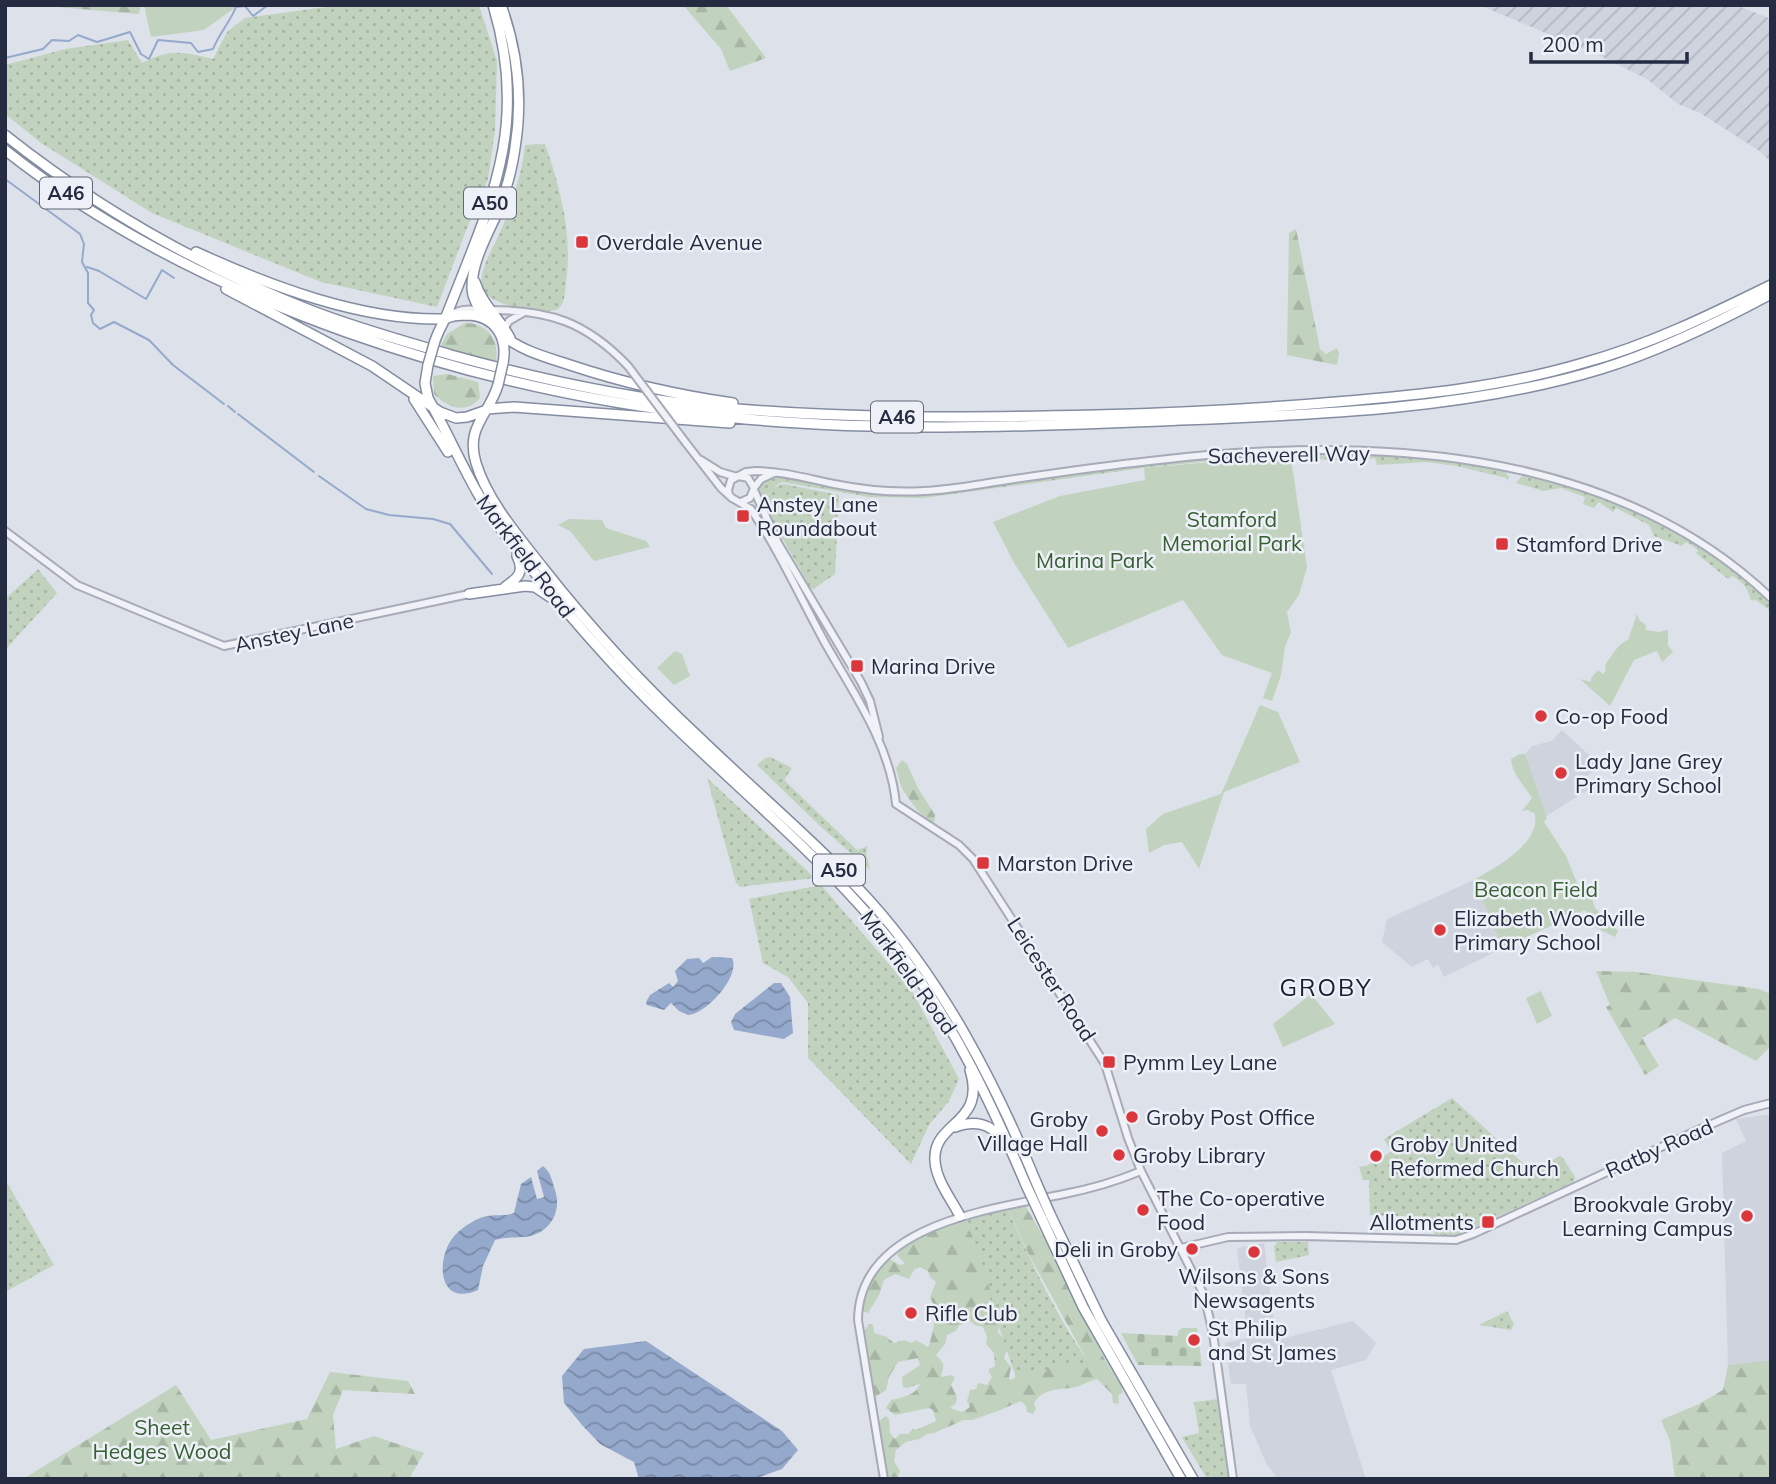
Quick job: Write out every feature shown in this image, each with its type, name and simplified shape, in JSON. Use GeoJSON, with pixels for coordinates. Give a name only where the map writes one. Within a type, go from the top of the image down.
{"type":"FeatureCollection","features":[{"type":"Feature","properties":{"kind":"highway","name":"A50"},"geometry":{"type":"LineString","coordinates":[[446,318],[493,196],[504,151],[508,96],[506,61],[493,5]]}},
{"type":"Feature","properties":{"kind":"highway","name":"A50"},"geometry":{"type":"LineString","coordinates":[[479,310],[472,291],[473,278],[480,252],[504,195],[516,147],[519,80],[515,52],[501,5]]}},
{"type":"Feature","properties":{"kind":"highway","name":"A46"},"geometry":{"type":"LineString","coordinates":[[5,135],[115,213],[198,260],[309,310],[371,332],[570,385],[676,402],[777,411],[933,418],[1139,414],[1250,409],[1452,391],[1539,375],[1628,349],[1681,329],[1771,285]]}},
{"type":"Feature","properties":{"kind":"highway","name":"A46"},"geometry":{"type":"LineString","coordinates":[[5,150],[64,192],[130,232],[226,284],[298,313],[452,366],[556,391],[636,406],[730,418],[826,425],[1050,425],[1266,417],[1432,402],[1510,391],[1601,369],[1683,338],[1771,294]]}},
{"type":"Feature","properties":{"kind":"highway"},"geometry":{"type":"LineString","coordinates":[[52,170],[164,236],[242,272],[321,299],[412,319],[489,315]]}},
{"type":"Feature","properties":{"kind":"highway"},"geometry":{"type":"LineString","coordinates":[[130,232],[186,267],[372,366],[440,412],[456,418],[467,418],[486,409],[514,407],[771,426],[826,425]]}},
{"type":"Feature","properties":{"kind":"highway"},"geometry":{"type":"LineString","coordinates":[[473,278],[489,315],[513,344],[641,387],[777,411]]}},
{"type":"Feature","properties":{"kind":"highway"},"geometry":{"type":"LineString","coordinates":[[479,310],[489,315]]}},
{"type":"Feature","properties":{"kind":"highway"},"geometry":{"type":"LineString","coordinates":[[432,406],[425,389],[428,365],[446,318]]}},
{"type":"Feature","properties":{"kind":"highway"},"geometry":{"type":"LineString","coordinates":[[486,409],[498,384],[503,363],[505,345],[502,332]]}},
{"type":"Feature","properties":{"kind":"highway"},"geometry":{"type":"LineString","coordinates":[[404,387],[427,416],[475,498],[504,533],[521,564],[518,578],[504,587]]}},
{"type":"Feature","properties":{"kind":"highway","name":"Markfield Road"},"geometry":{"type":"LineString","coordinates":[[432,406],[471,482],[504,533],[572,617],[663,716],[810,853],[864,909],[918,978],[964,1051],[1013,1153],[1031,1184]]}},
{"type":"Feature","properties":{"kind":"highway","name":"Markfield Road"},"geometry":{"type":"LineString","coordinates":[[486,409],[475,429],[472,448],[482,479],[506,519],[575,608],[631,670],[716,755],[825,856],[897,933],[942,995],[966,1033],[1000,1098],[1031,1184],[1083,1307],[1181,1479]]}},
{"type":"Feature","properties":{"kind":"highway"},"geometry":{"type":"LineString","coordinates":[[469,594],[504,587],[535,587],[572,617]]}},
{"type":"Feature","properties":{"kind":"highway"},"geometry":{"type":"LineString","coordinates":[[960,1216],[939,1178],[935,1163],[937,1142],[968,1110],[974,1095],[974,1085],[964,1051]]}},
{"type":"Feature","properties":{"kind":"highway"},"geometry":{"type":"LineString","coordinates":[[953,1128],[974,1122],[989,1126],[1013,1153]]}},
{"type":"Feature","properties":{"kind":"highway","name":"Markfield Road"},"geometry":{"type":"LineString","coordinates":[[1045,1216],[1101,1320],[1193,1479]]}},
{"type":"Feature","properties":{"kind":"street"},"geometry":{"type":"LineString","coordinates":[[446,318],[460,310],[479,310]]}},
{"type":"Feature","properties":{"kind":"street"},"geometry":{"type":"LineString","coordinates":[[489,315],[523,313],[555,317],[597,336],[628,366],[709,475],[729,495],[741,502],[750,498],[761,479],[776,473]]}},
{"type":"Feature","properties":{"kind":"street"},"geometry":{"type":"LineString","coordinates":[[502,332],[515,317],[523,313]]}},
{"type":"Feature","properties":{"kind":"street","name":"Sacheverell Way"},"geometry":{"type":"LineString","coordinates":[[738,476],[756,471],[847,487],[909,492],[951,489],[1138,462],[1219,454],[1332,451],[1475,461],[1544,475],[1624,503],[1706,546],[1740,570],[1771,598]]}},
{"type":"Feature","properties":{"kind":"street"},"geometry":{"type":"LineString","coordinates":[[699,459],[720,472],[748,478],[754,489]]}},
{"type":"Feature","properties":{"kind":"street"},"geometry":{"type":"LineString","coordinates":[[729,495],[729,484],[738,476]]}},
{"type":"Feature","properties":{"kind":"street","name":"Leicester Road"},"geometry":{"type":"LineString","coordinates":[[754,489],[778,543],[870,701],[870,714],[894,787],[896,804],[963,848],[973,859],[1095,1045],[1105,1064],[1141,1171],[1181,1248]]}},
{"type":"Feature","properties":{"kind":"street","name":"Leicester Road"},"geometry":{"type":"LineString","coordinates":[[741,502],[751,509],[758,519],[861,704],[870,714]]}},
{"type":"Feature","properties":{"kind":"street","name":"Anstey Lane"},"geometry":{"type":"LineString","coordinates":[[5,531],[77,585],[224,646],[469,594]]}},
{"type":"Feature","properties":{"kind":"street"},"geometry":{"type":"LineString","coordinates":[[861,704],[870,701]]}},
{"type":"Feature","properties":{"kind":"street","name":"Ratby Road"},"geometry":{"type":"LineString","coordinates":[[1181,1248],[1228,1237],[1456,1240],[1700,1129],[1744,1110],[1771,1103]]}},
{"type":"Feature","properties":{"kind":"street"},"geometry":{"type":"LineString","coordinates":[[884,1479],[859,1328],[859,1304],[883,1259],[929,1228],[960,1216],[1070,1193],[1141,1171]]}},
{"type":"Feature","properties":{"kind":"street"},"geometry":{"type":"LineString","coordinates":[[1181,1248],[1204,1295],[1210,1318],[1233,1479]]}},
{"type":"Feature","properties":{"kind":"shaded area"},"geometry":{"type":"Polygon","coordinates":[[[1479,5],[1736,5],[1771,19],[1771,162],[1758,150],[1700,113],[1678,104],[1647,79],[1596,54],[1479,5]]]}},
{"type":"Feature","properties":{"kind":"shaded area","name":"Lady Jane Grey Primary School"},"geometry":{"type":"Polygon","coordinates":[[[1562,730],[1592,758],[1598,768],[1584,778],[1591,788],[1546,816],[1525,754],[1532,746],[1552,741],[1562,730]]]}},
{"type":"Feature","properties":{"kind":"shaded area","name":"Elizabeth Woodville Primary School"},"geometry":{"type":"Polygon","coordinates":[[[1474,880],[1503,948],[1444,977],[1438,964],[1433,968],[1428,959],[1412,967],[1382,942],[1387,919],[1474,880]]]}},
{"type":"Feature","properties":{"kind":"shaded area","name":"Brookvale Groby Learning Campus"},"geometry":{"type":"Polygon","coordinates":[[[1771,1114],[1771,1360],[1728,1365],[1722,1153],[1746,1141],[1736,1119],[1771,1114]]]}},
{"type":"Feature","properties":{"kind":"shaded area"},"geometry":{"type":"Polygon","coordinates":[[[1264,1243],[1276,1340],[1353,1321],[1376,1343],[1366,1360],[1331,1370],[1366,1479],[1278,1479],[1267,1465],[1250,1426],[1246,1384],[1231,1384],[1225,1343],[1248,1338],[1237,1248],[1264,1243]]]}},
{"type":"Feature","properties":{"kind":"green space"},"geometry":{"type":"Polygon","coordinates":[[[54,5],[141,5],[139,14],[54,5]]]}},
{"type":"Feature","properties":{"kind":"green space"},"geometry":{"type":"Polygon","coordinates":[[[144,5],[246,5],[236,7],[204,30],[151,37],[144,5]]]}},
{"type":"Feature","properties":{"kind":"green space"},"geometry":{"type":"Polygon","coordinates":[[[341,5],[479,5],[497,61],[495,130],[488,179],[437,307],[321,282],[152,213],[41,143],[5,114],[5,65],[65,49],[128,40],[142,63],[169,53],[213,59],[227,32],[245,18],[341,5]]]}},
{"type":"Feature","properties":{"kind":"green space"},"geometry":{"type":"Polygon","coordinates":[[[683,5],[726,5],[766,58],[730,71],[721,49],[683,5]]]}},
{"type":"Feature","properties":{"kind":"green space"},"geometry":{"type":"Polygon","coordinates":[[[545,144],[560,194],[568,246],[564,298],[560,307],[550,311],[503,304],[481,289],[485,265],[513,198],[525,145],[545,144]]]}},
{"type":"Feature","properties":{"kind":"green space"},"geometry":{"type":"Polygon","coordinates":[[[1296,229],[1320,349],[1326,354],[1337,348],[1337,365],[1287,355],[1289,233],[1296,229]]]}},
{"type":"Feature","properties":{"kind":"green space"},"geometry":{"type":"Polygon","coordinates":[[[465,323],[486,329],[496,346],[496,361],[440,347],[447,334],[465,323]]]}},
{"type":"Feature","properties":{"kind":"green space"},"geometry":{"type":"Polygon","coordinates":[[[447,374],[478,382],[480,398],[463,408],[439,399],[434,394],[433,376],[447,374]]]}},
{"type":"Feature","properties":{"kind":"green space"},"geometry":{"type":"Polygon","coordinates":[[[1272,455],[1417,458],[1504,470],[1509,477],[1508,481],[1506,478],[1457,466],[1427,462],[1377,465],[1375,458],[1292,458],[1200,462],[1143,468],[924,498],[869,497],[782,482],[774,487],[784,484],[839,495],[835,574],[815,590],[806,585],[805,578],[765,508],[759,489],[764,480],[780,477],[860,492],[924,494],[1156,463],[1272,455]]]}},
{"type":"Feature","properties":{"kind":"green space"},"geometry":{"type":"Polygon","coordinates":[[[1291,458],[1307,567],[1299,595],[1287,612],[1291,632],[1272,701],[1263,698],[1272,673],[1222,655],[1183,600],[1068,648],[1013,561],[993,522],[1060,496],[1145,480],[1144,468],[1291,458]]]}},
{"type":"Feature","properties":{"kind":"green space"},"geometry":{"type":"Polygon","coordinates":[[[1523,475],[1624,507],[1686,539],[1744,579],[1771,602],[1771,611],[1750,599],[1742,583],[1732,576],[1728,579],[1696,553],[1699,550],[1686,542],[1682,546],[1654,536],[1649,525],[1616,508],[1613,512],[1599,502],[1594,508],[1583,504],[1585,497],[1561,488],[1543,491],[1516,483],[1523,475]]]}},
{"type":"Feature","properties":{"kind":"green space"},"geometry":{"type":"Polygon","coordinates":[[[569,519],[602,520],[606,528],[646,541],[650,547],[594,561],[570,531],[558,525],[569,519]]]}},
{"type":"Feature","properties":{"kind":"green space"},"geometry":{"type":"Polygon","coordinates":[[[38,569],[57,593],[5,650],[5,599],[38,569]]]}},
{"type":"Feature","properties":{"kind":"green space"},"geometry":{"type":"Polygon","coordinates":[[[1637,614],[1646,630],[1668,630],[1668,645],[1673,652],[1662,662],[1657,651],[1634,660],[1610,706],[1580,679],[1591,682],[1598,670],[1603,674],[1606,671],[1605,665],[1621,644],[1628,640],[1637,614]]]}},
{"type":"Feature","properties":{"kind":"green space"},"geometry":{"type":"Polygon","coordinates":[[[675,651],[682,654],[690,676],[674,685],[657,668],[675,651]]]}},
{"type":"Feature","properties":{"kind":"green space"},"geometry":{"type":"Polygon","coordinates":[[[1260,705],[1278,712],[1300,762],[1224,792],[1199,869],[1182,842],[1164,845],[1149,853],[1146,829],[1163,814],[1221,794],[1260,705]]]}},
{"type":"Feature","properties":{"kind":"green space","name":"Beacon Field"},"geometry":{"type":"Polygon","coordinates":[[[1525,754],[1547,818],[1544,822],[1566,856],[1582,895],[1591,896],[1595,908],[1618,931],[1615,937],[1593,926],[1585,910],[1503,948],[1474,880],[1515,854],[1531,836],[1535,814],[1528,810],[1522,811],[1532,798],[1516,775],[1511,759],[1525,754]]]}},
{"type":"Feature","properties":{"kind":"green space"},"geometry":{"type":"Polygon","coordinates":[[[770,757],[792,768],[784,780],[857,850],[868,846],[866,852],[870,870],[757,765],[770,757]]]}},
{"type":"Feature","properties":{"kind":"green space"},"geometry":{"type":"Polygon","coordinates":[[[902,760],[907,764],[935,815],[934,824],[917,810],[902,789],[896,768],[902,760]]]}},
{"type":"Feature","properties":{"kind":"green space"},"geometry":{"type":"Polygon","coordinates":[[[707,778],[815,878],[740,887],[736,883],[707,778]]]}},
{"type":"Feature","properties":{"kind":"green space"},"geometry":{"type":"Polygon","coordinates":[[[821,885],[912,991],[959,1079],[949,1101],[929,1125],[911,1164],[808,1058],[808,1003],[788,977],[763,963],[749,899],[821,885]]]}},
{"type":"Feature","properties":{"kind":"green space"},"geometry":{"type":"Polygon","coordinates":[[[1596,971],[1636,972],[1759,989],[1771,994],[1771,1046],[1756,1061],[1675,1018],[1642,1038],[1659,1066],[1645,1075],[1606,1007],[1610,1005],[1596,971]]]}},
{"type":"Feature","properties":{"kind":"green space"},"geometry":{"type":"Polygon","coordinates":[[[1541,991],[1552,1016],[1537,1024],[1526,998],[1541,991]]]}},
{"type":"Feature","properties":{"kind":"green space"},"geometry":{"type":"Polygon","coordinates":[[[1311,994],[1335,1024],[1283,1047],[1273,1024],[1311,994]]]}},
{"type":"Feature","properties":{"kind":"green space"},"geometry":{"type":"Polygon","coordinates":[[[1452,1098],[1524,1164],[1538,1167],[1560,1156],[1563,1158],[1575,1177],[1574,1182],[1455,1236],[1441,1237],[1440,1234],[1435,1234],[1426,1217],[1370,1215],[1369,1180],[1363,1180],[1359,1167],[1391,1152],[1384,1139],[1452,1098]]]}},
{"type":"Feature","properties":{"kind":"green space"},"geometry":{"type":"Polygon","coordinates":[[[5,1179],[54,1265],[5,1292],[5,1179]]]}},
{"type":"Feature","properties":{"kind":"green space"},"geometry":{"type":"Polygon","coordinates":[[[1026,1207],[1046,1241],[1105,1360],[1121,1385],[1123,1392],[1118,1396],[1119,1404],[1113,1403],[1112,1394],[1097,1379],[1076,1387],[1048,1392],[1034,1403],[1036,1409],[1033,1414],[1027,1412],[1021,1401],[906,1442],[896,1450],[894,1461],[900,1471],[897,1479],[889,1479],[884,1468],[878,1422],[886,1416],[889,1419],[890,1433],[895,1439],[900,1434],[908,1434],[913,1429],[936,1421],[933,1410],[929,1408],[895,1415],[886,1408],[891,1400],[908,1395],[918,1388],[920,1384],[903,1387],[902,1377],[920,1365],[918,1358],[898,1362],[889,1377],[886,1390],[875,1397],[863,1333],[869,1324],[873,1325],[874,1333],[887,1337],[894,1343],[904,1340],[912,1343],[916,1340],[928,1347],[935,1312],[930,1297],[936,1282],[928,1271],[920,1267],[914,1270],[909,1279],[895,1274],[884,1280],[868,1313],[862,1311],[871,1283],[882,1264],[887,1258],[900,1265],[905,1264],[897,1255],[925,1227],[930,1230],[939,1229],[954,1221],[969,1229],[981,1250],[984,1272],[992,1294],[989,1302],[1000,1324],[998,1332],[1009,1345],[1004,1358],[1011,1367],[1011,1380],[1025,1371],[1044,1373],[1054,1363],[1065,1367],[1070,1360],[1080,1364],[1087,1363],[1091,1367],[1030,1257],[1008,1209],[1026,1207]],[[967,1319],[964,1324],[959,1325],[956,1331],[947,1335],[945,1344],[936,1355],[943,1364],[942,1377],[955,1377],[951,1385],[957,1397],[956,1403],[950,1408],[962,1412],[970,1407],[967,1401],[970,1390],[976,1389],[978,1383],[987,1385],[992,1377],[989,1369],[995,1366],[994,1353],[986,1344],[987,1337],[983,1327],[967,1319]]]}},
{"type":"Feature","properties":{"kind":"green space"},"geometry":{"type":"Polygon","coordinates":[[[1008,1209],[1046,1291],[1093,1368],[1019,1387],[980,1269],[956,1224],[969,1218],[1008,1209]]]}},
{"type":"Feature","properties":{"kind":"green space"},"geometry":{"type":"Polygon","coordinates":[[[1277,1242],[1308,1242],[1309,1255],[1276,1262],[1274,1247],[1277,1242]]]}},
{"type":"Feature","properties":{"kind":"green space"},"geometry":{"type":"Polygon","coordinates":[[[1507,1311],[1514,1324],[1511,1330],[1479,1325],[1507,1311]]]}},
{"type":"Feature","properties":{"kind":"green space"},"geometry":{"type":"Polygon","coordinates":[[[1183,1328],[1197,1328],[1202,1366],[1138,1365],[1121,1333],[1178,1336],[1178,1331],[1183,1328]]]}},
{"type":"Feature","properties":{"kind":"green space"},"geometry":{"type":"Polygon","coordinates":[[[1771,1360],[1771,1479],[1675,1479],[1670,1441],[1661,1420],[1699,1404],[1723,1390],[1728,1365],[1771,1360]]]}},
{"type":"Feature","properties":{"kind":"green space","name":"Sheet Hedges Wood"},"geometry":{"type":"Polygon","coordinates":[[[330,1372],[408,1381],[415,1394],[343,1390],[333,1415],[336,1449],[374,1436],[424,1453],[409,1479],[23,1479],[176,1385],[211,1440],[307,1419],[330,1372]]]}},
{"type":"Feature","properties":{"kind":"green space"},"geometry":{"type":"Polygon","coordinates":[[[1219,1399],[1229,1479],[1207,1479],[1182,1437],[1199,1433],[1194,1402],[1219,1399]]]}},
{"type":"Feature","properties":{"kind":"water"},"geometry":{"type":"Polygon","coordinates":[[[712,957],[732,958],[733,966],[727,984],[704,1008],[688,1015],[671,1003],[664,1010],[647,1005],[650,995],[669,983],[673,987],[678,981],[675,971],[687,959],[699,958],[703,963],[712,957]]]}},
{"type":"Feature","properties":{"kind":"water"},"geometry":{"type":"Polygon","coordinates":[[[774,983],[781,983],[790,997],[793,1033],[784,1039],[734,1030],[731,1022],[735,1014],[774,983]]]}},
{"type":"Feature","properties":{"kind":"water"},"geometry":{"type":"Polygon","coordinates":[[[543,1166],[551,1177],[557,1199],[555,1215],[551,1222],[539,1233],[531,1236],[495,1240],[483,1266],[478,1290],[464,1294],[453,1292],[443,1276],[445,1252],[450,1241],[461,1229],[479,1218],[514,1213],[521,1184],[531,1177],[537,1199],[544,1197],[537,1171],[543,1166]]]}},
{"type":"Feature","properties":{"kind":"water"},"geometry":{"type":"Polygon","coordinates":[[[646,1341],[782,1431],[798,1450],[782,1469],[754,1479],[639,1479],[634,1462],[600,1444],[564,1403],[562,1376],[584,1349],[646,1341]]]}},
{"type":"Feature","properties":{"kind":"waterway"},"geometry":{"type":"LineString","coordinates":[[5,58],[43,49],[52,40],[69,41],[78,35],[97,42],[130,32],[141,54],[149,59],[158,40],[191,43],[198,52],[213,49],[236,7],[245,6],[253,16],[268,5]]}},
{"type":"Feature","properties":{"kind":"waterway"},"geometry":{"type":"LineString","coordinates":[[5,179],[80,234],[84,244],[82,262],[88,273],[88,303],[94,310],[91,315],[93,323],[100,329],[114,322],[149,340],[173,365],[224,404]]}},
{"type":"Feature","properties":{"kind":"waterway"},"geometry":{"type":"LineString","coordinates":[[87,267],[99,271],[146,299],[162,270],[174,278]]}},
{"type":"Feature","properties":{"kind":"waterway"},"geometry":{"type":"LineString","coordinates":[[228,406],[235,412]]}},
{"type":"Feature","properties":{"kind":"waterway"},"geometry":{"type":"LineString","coordinates":[[238,414],[314,472]]}},
{"type":"Feature","properties":{"kind":"waterway"},"geometry":{"type":"LineString","coordinates":[[319,476],[366,509],[450,524],[492,574]]}},
{"type":"Feature","properties":{"kind":"place","name":"Overdale Avenue"},"geometry":{"type":"Point","coordinates":[582,242]}},
{"type":"Feature","properties":{"kind":"place","name":"Anstey Lane Roundabout"},"geometry":{"type":"Point","coordinates":[743,516]}},
{"type":"Feature","properties":{"kind":"place","name":"Stamford Drive"},"geometry":{"type":"Point","coordinates":[1502,544]}},
{"type":"Feature","properties":{"kind":"place","name":"Marina Drive"},"geometry":{"type":"Point","coordinates":[857,666]}},
{"type":"Feature","properties":{"kind":"place","name":"Co-op Food"},"geometry":{"type":"Point","coordinates":[1541,716]}},
{"type":"Feature","properties":{"kind":"place","name":"Lady Jane Grey Primary School"},"geometry":{"type":"Point","coordinates":[1561,773]}},
{"type":"Feature","properties":{"kind":"place","name":"Marston Drive"},"geometry":{"type":"Point","coordinates":[983,863]}},
{"type":"Feature","properties":{"kind":"place","name":"Elizabeth Woodville Primary School"},"geometry":{"type":"Point","coordinates":[1440,930]}},
{"type":"Feature","properties":{"kind":"place","name":"Pymm Ley Lane"},"geometry":{"type":"Point","coordinates":[1109,1062]}},
{"type":"Feature","properties":{"kind":"place","name":"Groby Post Office"},"geometry":{"type":"Point","coordinates":[1132,1117]}},
{"type":"Feature","properties":{"kind":"place","name":"Groby Village Hall"},"geometry":{"type":"Point","coordinates":[1102,1131]}},
{"type":"Feature","properties":{"kind":"place","name":"Groby Library"},"geometry":{"type":"Point","coordinates":[1119,1155]}},
{"type":"Feature","properties":{"kind":"place","name":"Groby United Reformed Church"},"geometry":{"type":"Point","coordinates":[1376,1156]}},
{"type":"Feature","properties":{"kind":"place","name":"The Co-operative Food"},"geometry":{"type":"Point","coordinates":[1143,1210]}},
{"type":"Feature","properties":{"kind":"place","name":"Brookvale Groby Learning Campus"},"geometry":{"type":"Point","coordinates":[1747,1216]}},
{"type":"Feature","properties":{"kind":"place","name":"Allotments"},"geometry":{"type":"Point","coordinates":[1488,1222]}},
{"type":"Feature","properties":{"kind":"place","name":"Deli in Groby"},"geometry":{"type":"Point","coordinates":[1192,1249]}},
{"type":"Feature","properties":{"kind":"place","name":"Wilsons & Sons Newsagents"},"geometry":{"type":"Point","coordinates":[1254,1252]}},
{"type":"Feature","properties":{"kind":"place","name":"Rifle Club"},"geometry":{"type":"Point","coordinates":[911,1313]}},
{"type":"Feature","properties":{"kind":"place","name":"St Philip and St James"},"geometry":{"type":"Point","coordinates":[1194,1340]}},
{"type":"Feature","properties":{"kind":"district","name":"GROBY"},"geometry":{"type":"Point","coordinates":[1326,987]}},
{"type":"Feature","properties":{"kind":"park label","name":"Stamford Memorial Park"},"geometry":{"type":"Point","coordinates":[1232,531]}},
{"type":"Feature","properties":{"kind":"park label","name":"Marina Park"},"geometry":{"type":"Point","coordinates":[1095,560]}}]}
